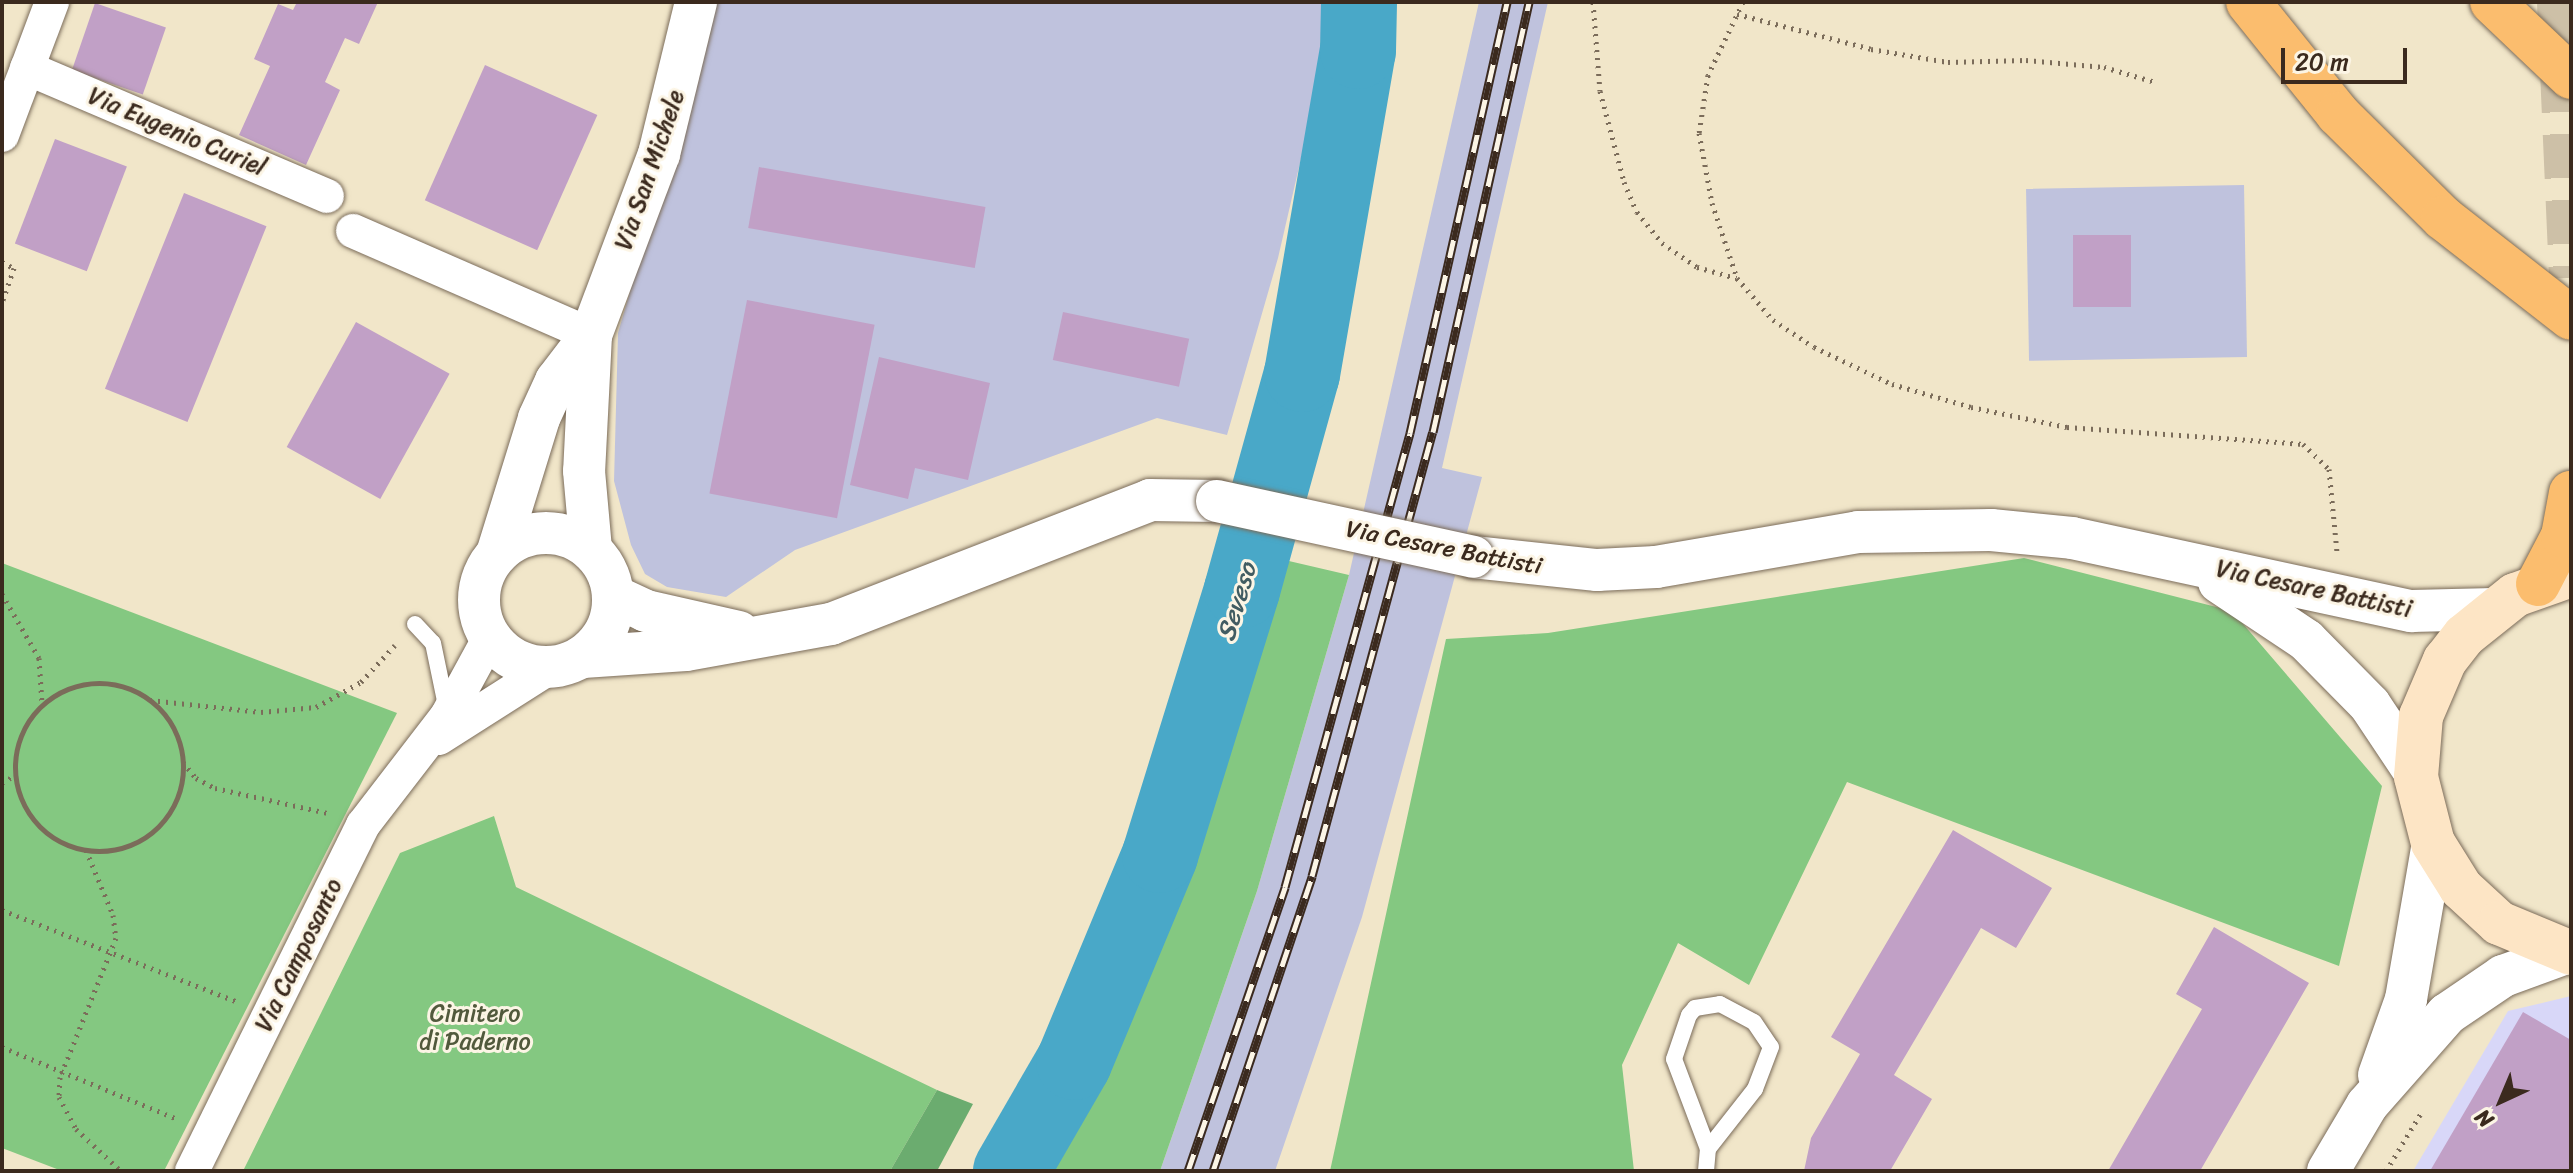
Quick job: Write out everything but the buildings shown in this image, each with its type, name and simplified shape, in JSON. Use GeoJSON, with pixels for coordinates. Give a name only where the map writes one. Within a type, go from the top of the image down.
{"type":"FeatureCollection","features":[{"type":"Feature","properties":{"kind":"highway"},"geometry":{"type":"LineString","coordinates":[[2248,2],[2338,114],[2443,218],[2571,318]]}},
{"type":"Feature","properties":{"kind":"highway"},"geometry":{"type":"LineString","coordinates":[[2492,2],[2571,77]]}},
{"type":"Feature","properties":{"kind":"highway"},"geometry":{"type":"LineString","coordinates":[[2554,580],[2571,493]]}},
{"type":"Feature","properties":{"kind":"main road"},"geometry":{"type":"LineString","coordinates":[[2554,580],[2494,609],[2464,636],[2431,688],[2421,716],[2416,774],[2433,843],[2461,888],[2499,923],[2570,952]]}},
{"type":"Feature","properties":{"kind":"street"},"geometry":{"type":"LineString","coordinates":[[2,135],[52,2]]}},
{"type":"Feature","properties":{"kind":"street","name":"Via San Michele"},"geometry":{"type":"LineString","coordinates":[[497,554],[539,418],[556,381],[591,335],[659,154],[696,2]]}},
{"type":"Feature","properties":{"kind":"street","name":"Via Eugenio Curiel"},"geometry":{"type":"LineString","coordinates":[[27,68],[327,196]]}},
{"type":"Feature","properties":{"kind":"street"},"geometry":{"type":"LineString","coordinates":[[353,231],[591,335]]}},
{"type":"Feature","properties":{"kind":"street","name":"Via San Michele"},"geometry":{"type":"LineString","coordinates":[[591,335],[584,471],[591,550]]}},
{"type":"Feature","properties":{"kind":"street","name":"Via Cesare Battisti"},"geometry":{"type":"LineString","coordinates":[[566,663],[776,638],[882,608],[1150,500],[1217,501],[1473,557],[1545,568],[1612,569],[1707,559],[1858,532],[1991,530],[2072,538],[2411,611],[2494,609]]}},
{"type":"Feature","properties":{"kind":"street"},"geometry":{"type":"LineString","coordinates":[[547,533],[580,541],[591,550],[604,564],[614,596],[605,634],[566,663],[521,663],[490,637],[479,606],[480,588],[497,554],[515,540],[547,533]]}},
{"type":"Feature","properties":{"kind":"street","name":"Via Cesare Battisti"},"geometry":{"type":"LineString","coordinates":[[2183,561],[2306,640],[2370,705],[2416,774]]}},
{"type":"Feature","properties":{"kind":"street","name":"Via Cesare Battisti"},"geometry":{"type":"LineString","coordinates":[[614,596],[646,611],[776,638]]}},
{"type":"Feature","properties":{"kind":"street","name":"Via Camposanto"},"geometry":{"type":"LineString","coordinates":[[192,1171],[363,825],[447,716],[490,637]]}},
{"type":"Feature","properties":{"kind":"street","name":"Via Camposanto"},"geometry":{"type":"LineString","coordinates":[[422,750],[566,663]]}},
{"type":"Feature","properties":{"kind":"street"},"geometry":{"type":"LineString","coordinates":[[2328,1171],[2367,1105],[2406,999],[2433,843]]}},
{"type":"Feature","properties":{"kind":"street"},"geometry":{"type":"LineString","coordinates":[[2367,1105],[2447,1014],[2503,976],[2570,952]]}},
{"type":"Feature","properties":{"kind":"lane"},"geometry":{"type":"LineString","coordinates":[[415,624],[433,643],[447,716]]}},
{"type":"Feature","properties":{"kind":"lane"},"geometry":{"type":"LineString","coordinates":[[1706,1171],[1708,1149],[1674,1059],[1689,1015],[1695,1008],[1720,1004],[1754,1022],[1771,1047],[1755,1089],[1708,1149]]}},
{"type":"Feature","properties":{"kind":"path"},"geometry":{"type":"LineString","coordinates":[[1593,2],[1600,91],[1637,212],[1662,243],[1697,267],[1737,278]]}},
{"type":"Feature","properties":{"kind":"path"},"geometry":{"type":"LineString","coordinates":[[1743,2],[1708,75],[1699,133],[1712,203],[1737,278],[1773,320],[1814,347],[1892,384],[2067,427],[2303,444],[2329,469],[2341,598]]}},
{"type":"Feature","properties":{"kind":"path"},"geometry":{"type":"LineString","coordinates":[[1737,14],[1886,52],[1948,62],[2026,60],[2104,67],[2155,82]]}},
{"type":"Feature","properties":{"kind":"path"},"geometry":{"type":"LineString","coordinates":[[2,262],[14,268],[2,303]]}},
{"type":"Feature","properties":{"kind":"path"},"geometry":{"type":"LineString","coordinates":[[2,594],[39,658],[42,704]]}},
{"type":"Feature","properties":{"kind":"path"},"geometry":{"type":"LineString","coordinates":[[150,700],[261,712],[316,707],[361,682],[415,624]]}},
{"type":"Feature","properties":{"kind":"path"},"geometry":{"type":"LineString","coordinates":[[183,761],[176,798],[155,829],[135,843],[86,850],[59,841],[37,824],[22,801],[15,775],[25,724],[42,704],[83,684],[130,688],[150,700],[172,727],[183,761],[196,778],[215,788],[334,814],[363,825]]}},
{"type":"Feature","properties":{"kind":"path"},"geometry":{"type":"LineString","coordinates":[[2,783],[15,775]]}},
{"type":"Feature","properties":{"kind":"path"},"geometry":{"type":"LineString","coordinates":[[86,850],[113,915],[116,938],[64,1070],[59,1097],[64,1113],[121,1171]]}},
{"type":"Feature","properties":{"kind":"path"},"geometry":{"type":"LineString","coordinates":[[2,910],[270,1014]]}},
{"type":"Feature","properties":{"kind":"path"},"geometry":{"type":"LineString","coordinates":[[2,1047],[211,1133]]}},
{"type":"Feature","properties":{"kind":"shaded area"},"geometry":{"type":"Polygon","coordinates":[[[704,2],[1323,2],[1318,85],[1278,258],[1227,435],[1157,418],[795,550],[726,597],[667,587],[645,574],[631,545],[614,481],[618,333],[668,161],[704,2]]]}},
{"type":"Feature","properties":{"kind":"shaded area"},"geometry":{"type":"Polygon","coordinates":[[[1479,2],[1548,2],[1442,468],[1482,477],[1362,917],[1275,1171],[1160,1171],[1257,891],[1349,575],[1479,2]]]}},
{"type":"Feature","properties":{"kind":"shaded area"},"geometry":{"type":"Polygon","coordinates":[[[2244,185],[2247,357],[2029,361],[2026,189],[2244,185]]]}},
{"type":"Feature","properties":{"kind":"shaded area"},"geometry":{"type":"Polygon","coordinates":[[[2571,996],[2571,1171],[2413,1171],[2508,1011],[2571,996]]]}},
{"type":"Feature","properties":{"kind":"green space"},"geometry":{"type":"Polygon","coordinates":[[[1276,558],[1349,575],[1257,891],[1160,1171],[1030,1171],[1090,1074],[1194,803],[1276,558]]]}},
{"type":"Feature","properties":{"kind":"green space"},"geometry":{"type":"Polygon","coordinates":[[[2024,558],[2232,611],[2382,786],[2339,966],[1847,782],[1749,985],[1678,943],[1622,1065],[1634,1171],[1330,1171],[1446,639],[1548,633],[2024,558]]]}},
{"type":"Feature","properties":{"kind":"green space"},"geometry":{"type":"Polygon","coordinates":[[[2,563],[397,713],[164,1171],[62,1171],[2,1148],[2,563]]]}},
{"type":"Feature","properties":{"kind":"green space","name":"Cimitero di Paderno"},"geometry":{"type":"Polygon","coordinates":[[[494,816],[516,887],[937,1090],[890,1171],[243,1171],[400,853],[494,816]]]}},
{"type":"Feature","properties":{"kind":"green space"},"geometry":{"type":"Polygon","coordinates":[[[937,1090],[973,1104],[937,1171],[890,1171],[937,1090]]]}},
{"type":"Feature","properties":{"kind":"waterway","name":"Seveso"},"geometry":{"type":"LineString","coordinates":[[1011,1171],[1074,1062],[1160,855],[1242,590],[1302,374],[1358,51],[1359,2]]}},
{"type":"Feature","properties":{"kind":"tunnel"},"geometry":{"type":"LineString","coordinates":[[2559,2],[2571,278]]}},
{"type":"Feature","properties":{"kind":"railway"},"geometry":{"type":"LineString","coordinates":[[1188,1171],[1285,887],[1410,433],[1507,2]]}},
{"type":"Feature","properties":{"kind":"railway"},"geometry":{"type":"LineString","coordinates":[[1213,1171],[1312,876],[1433,432],[1529,2]]}}]}
